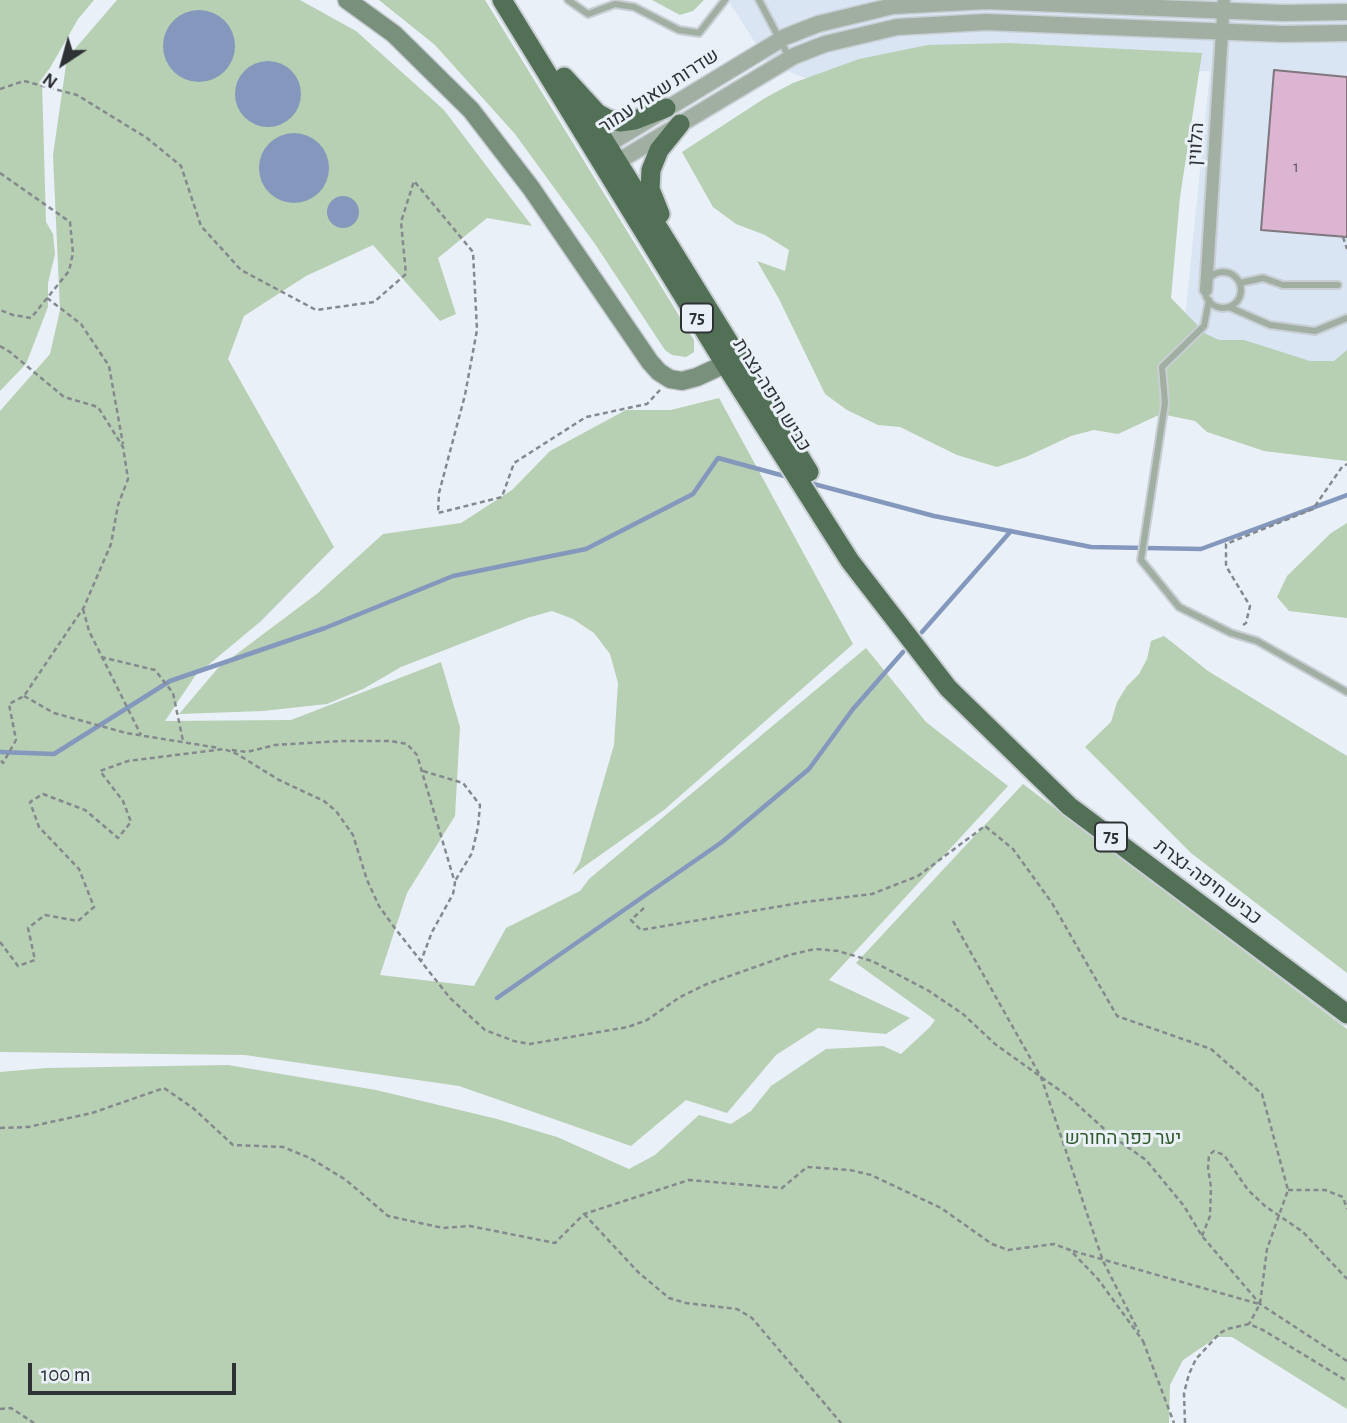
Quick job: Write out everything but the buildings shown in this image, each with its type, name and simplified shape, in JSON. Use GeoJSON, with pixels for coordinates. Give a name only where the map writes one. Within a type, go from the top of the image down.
{"type":"FeatureCollection","features":[{"type":"Feature","properties":{"kind":"highway","name":"כביש חיפה-נצרת"},"geometry":{"type":"LineString","coordinates":[[502,0],[686,272],[731,358]]}},
{"type":"Feature","properties":{"kind":"highway","name":"כביש חיפה-נצרת"},"geometry":{"type":"LineString","coordinates":[[516,0],[565,77],[608,156],[850,561],[948,688],[1069,806],[1347,1014]]}},
{"type":"Feature","properties":{"kind":"highway"},"geometry":{"type":"LineString","coordinates":[[565,77],[597,113],[608,119],[620,122],[635,120],[666,108]]}},
{"type":"Feature","properties":{"kind":"highway"},"geometry":{"type":"LineString","coordinates":[[680,124],[659,150],[651,170],[650,188],[686,272]]}},
{"type":"Feature","properties":{"kind":"main road"},"geometry":{"type":"LineString","coordinates":[[347,0],[394,34],[471,110],[531,188],[650,362],[670,379],[682,381],[697,377],[731,358]]}},
{"type":"Feature","properties":{"kind":"street","name":"שדרות שאול עמור"},"geometry":{"type":"LineString","coordinates":[[608,156],[666,108],[779,40],[818,24],[857,13],[932,2],[986,1],[1224,5],[1347,12]]}},
{"type":"Feature","properties":{"kind":"street","name":"הלווין"},"geometry":{"type":"LineString","coordinates":[[1207,295],[1224,5]]}},
{"type":"Feature","properties":{"kind":"street","name":"שדרות שאול עמור"},"geometry":{"type":"LineString","coordinates":[[608,156],[680,124],[790,59],[825,44],[897,27],[986,22],[1222,32],[1347,33]]}},
{"type":"Feature","properties":{"kind":"lane"},"geometry":{"type":"LineString","coordinates":[[568,0],[588,14],[615,4],[634,7],[679,30],[699,33],[725,0]]}},
{"type":"Feature","properties":{"kind":"lane"},"geometry":{"type":"LineString","coordinates":[[759,0],[790,59]]}},
{"type":"Feature","properties":{"kind":"lane"},"geometry":{"type":"LineString","coordinates":[[1229,307],[1238,300],[1240,283],[1231,274],[1220,273],[1210,279],[1205,326],[1162,367],[1165,403],[1141,560],[1179,607],[1231,633],[1257,641],[1347,692]]}},
{"type":"Feature","properties":{"kind":"lane"},"geometry":{"type":"LineString","coordinates":[[1240,283],[1263,278],[1283,285],[1338,285]]}},
{"type":"Feature","properties":{"kind":"lane"},"geometry":{"type":"LineString","coordinates":[[1207,295],[1218,307],[1229,307],[1270,325],[1315,331],[1347,318]]}},
{"type":"Feature","properties":{"kind":"path"},"geometry":{"type":"LineString","coordinates":[[0,89],[24,81],[77,95],[147,138],[181,166],[201,226],[241,270],[316,310],[374,302],[406,274],[401,222],[414,181],[473,252],[477,330],[439,493],[438,513],[502,497],[514,463],[586,418],[647,404],[670,379]]}},
{"type":"Feature","properties":{"kind":"path"},"geometry":{"type":"LineString","coordinates":[[0,173],[70,222],[73,253],[69,271],[31,318],[13,316],[0,310]]}},
{"type":"Feature","properties":{"kind":"path"},"geometry":{"type":"LineString","coordinates":[[1343,237],[1347,249]]}},
{"type":"Feature","properties":{"kind":"path"},"geometry":{"type":"LineString","coordinates":[[0,759],[3,763],[16,740],[9,704],[24,696],[83,609],[111,544],[118,505],[128,479],[109,366],[81,324],[47,298]]}},
{"type":"Feature","properties":{"kind":"path"},"geometry":{"type":"LineString","coordinates":[[0,346],[64,397],[98,407],[124,447]]}},
{"type":"Feature","properties":{"kind":"path"},"geometry":{"type":"LineString","coordinates":[[1231,633],[1247,623],[1250,606],[1226,566],[1226,544],[1313,509],[1342,467],[1347,464]]}},
{"type":"Feature","properties":{"kind":"path"},"geometry":{"type":"LineString","coordinates":[[83,609],[89,631],[141,735]]}},
{"type":"Feature","properties":{"kind":"path"},"geometry":{"type":"LineString","coordinates":[[101,657],[155,670],[173,693],[183,741]]}},
{"type":"Feature","properties":{"kind":"path"},"geometry":{"type":"LineString","coordinates":[[24,696],[54,713],[126,733],[247,752],[275,745],[342,741],[391,741],[407,744],[417,755],[423,771],[454,883],[453,894],[432,932],[421,961]]}},
{"type":"Feature","properties":{"kind":"path"},"geometry":{"type":"LineString","coordinates":[[0,942],[18,966],[35,960],[28,928],[45,915],[78,921],[94,907],[79,869],[39,827],[30,802],[43,794],[85,810],[118,838],[131,822],[123,801],[100,771],[128,761],[224,749],[279,780],[324,801],[336,811],[353,835],[366,880],[379,906],[421,961],[450,998],[485,1030],[514,1041],[530,1044],[628,1027],[647,1020],[680,997],[707,984],[789,955],[815,949],[838,951],[872,961],[929,990],[963,1014],[995,1044],[1069,1097],[1112,1136],[1146,1160],[1184,1206],[1202,1236],[1260,1304],[1347,1361]]}},
{"type":"Feature","properties":{"kind":"path"},"geometry":{"type":"LineString","coordinates":[[423,771],[463,783],[480,806],[472,853],[454,883]]}},
{"type":"Feature","properties":{"kind":"path"},"geometry":{"type":"LineString","coordinates":[[644,908],[631,920],[641,930],[805,902],[872,894],[918,876],[985,826],[1013,849],[1052,903],[1117,1016],[1211,1049],[1262,1094],[1288,1190],[1267,1249],[1260,1304],[1249,1324]]}},
{"type":"Feature","properties":{"kind":"path"},"geometry":{"type":"LineString","coordinates":[[953,921],[1041,1077],[1103,1261],[1143,1341],[1174,1423]]}},
{"type":"Feature","properties":{"kind":"path"},"geometry":{"type":"LineString","coordinates":[[0,1128],[28,1127],[92,1113],[164,1088],[193,1108],[233,1145],[283,1147],[310,1158],[346,1180],[388,1216],[443,1228],[470,1226],[555,1243],[584,1213],[689,1180],[782,1188],[807,1167],[850,1170],[871,1175],[941,1208],[992,1244],[1008,1250],[1054,1244],[1103,1261],[1260,1304]]}},
{"type":"Feature","properties":{"kind":"path"},"geometry":{"type":"LineString","coordinates":[[1202,1236],[1210,1216],[1212,1186],[1208,1168],[1209,1155],[1213,1151],[1224,1155],[1248,1190],[1303,1232],[1347,1279]]}},
{"type":"Feature","properties":{"kind":"path"},"geometry":{"type":"LineString","coordinates":[[1288,1190],[1325,1190],[1343,1197],[1347,1209]]}},
{"type":"Feature","properties":{"kind":"path"},"geometry":{"type":"LineString","coordinates":[[584,1213],[638,1272],[669,1298],[686,1303],[737,1309],[752,1318],[841,1423]]}},
{"type":"Feature","properties":{"kind":"path"},"geometry":{"type":"LineString","coordinates":[[1070,1251],[1098,1279],[1143,1341]]}},
{"type":"Feature","properties":{"kind":"path"},"geometry":{"type":"LineString","coordinates":[[1185,1423],[1184,1393],[1196,1359],[1220,1333],[1249,1324],[1347,1381]]}},
{"type":"Feature","properties":{"kind":"path"},"geometry":{"type":"LineString","coordinates":[[0,1409],[11,1408],[34,1423]]}},
{"type":"Feature","properties":{"kind":"shaded area"},"geometry":{"type":"Polygon","coordinates":[[[728,0],[1347,0],[1347,367],[1182,349],[1210,71],[1005,77],[847,95],[768,63],[728,0]]]}},
{"type":"Feature","properties":{"kind":"green space"},"geometry":{"type":"Polygon","coordinates":[[[0,0],[94,0],[78,19],[42,82],[46,222],[53,234],[55,254],[48,283],[48,307],[26,364],[0,391],[0,0]]]}},
{"type":"Feature","properties":{"kind":"green space"},"geometry":{"type":"Polygon","coordinates":[[[117,0],[300,0],[356,31],[444,110],[532,226],[487,218],[438,258],[456,314],[440,321],[373,245],[306,276],[244,316],[228,359],[334,547],[261,621],[195,676],[165,721],[291,720],[441,662],[460,727],[455,816],[407,893],[380,975],[474,986],[506,928],[580,891],[589,879],[866,648],[926,722],[1008,786],[829,980],[910,1018],[886,1034],[818,1028],[776,1055],[727,1113],[686,1100],[631,1146],[459,1086],[245,1055],[0,1052],[0,411],[50,354],[60,310],[53,155],[67,58],[117,0]]]}},
{"type":"Feature","properties":{"kind":"green space"},"geometry":{"type":"Polygon","coordinates":[[[379,0],[485,0],[694,340],[694,352],[686,357],[672,355],[665,350],[595,244],[515,134],[435,45],[379,0]]]}},
{"type":"Feature","properties":{"kind":"green space"},"geometry":{"type":"Polygon","coordinates":[[[652,0],[704,0],[693,11],[680,15],[652,0]]]}},
{"type":"Feature","properties":{"kind":"green space"},"geometry":{"type":"Polygon","coordinates":[[[1009,43],[1202,53],[1180,197],[1171,298],[1206,334],[1219,340],[1244,340],[1310,361],[1334,361],[1347,350],[1347,461],[1264,451],[1207,432],[1195,421],[1161,414],[1118,434],[1094,430],[1071,436],[997,467],[957,455],[900,427],[878,425],[847,410],[825,394],[779,299],[757,261],[785,271],[789,250],[765,235],[736,224],[713,207],[682,152],[793,83],[859,59],[928,45],[1009,43]]]}},
{"type":"Feature","properties":{"kind":"green space"},"geometry":{"type":"Polygon","coordinates":[[[719,398],[853,644],[664,810],[572,875],[580,862],[614,745],[618,683],[610,654],[594,633],[573,619],[552,611],[527,618],[401,667],[363,689],[327,704],[263,711],[179,714],[218,668],[318,593],[383,534],[461,523],[512,490],[550,451],[626,410],[671,410],[719,398]]]}},
{"type":"Feature","properties":{"kind":"green space"},"geometry":{"type":"Polygon","coordinates":[[[1347,523],[1347,618],[1289,611],[1277,597],[1287,576],[1331,533],[1347,523]]]}},
{"type":"Feature","properties":{"kind":"green space"},"geometry":{"type":"Polygon","coordinates":[[[1164,636],[1208,671],[1347,756],[1347,973],[1191,853],[1085,747],[1111,722],[1117,702],[1147,659],[1151,641],[1164,636]]]}},
{"type":"Feature","properties":{"kind":"green space","name":"יער כפר החורש"},"geometry":{"type":"Polygon","coordinates":[[[1023,784],[1347,1029],[1347,1409],[1232,1337],[1217,1337],[1183,1360],[1170,1385],[1169,1423],[0,1423],[0,1072],[46,1068],[228,1065],[376,1090],[497,1119],[557,1137],[629,1169],[655,1155],[699,1115],[731,1124],[751,1111],[771,1086],[826,1049],[883,1046],[901,1054],[930,1027],[935,1020],[856,963],[1023,784]]]}},
{"type":"Feature","properties":{"kind":"water"},"geometry":{"type":"Polygon","coordinates":[[[199,10],[219,16],[229,26],[235,46],[229,66],[219,76],[199,82],[179,76],[169,66],[163,46],[169,26],[179,16],[199,10]]]}},
{"type":"Feature","properties":{"kind":"water"},"geometry":{"type":"Polygon","coordinates":[[[268,61],[291,71],[301,94],[291,117],[268,127],[245,117],[235,94],[245,71],[268,61]]]}},
{"type":"Feature","properties":{"kind":"water"},"geometry":{"type":"Polygon","coordinates":[[[301,133],[314,139],[323,148],[327,154],[327,182],[319,193],[308,201],[287,203],[269,193],[261,182],[259,161],[269,143],[280,135],[301,133]]]}},
{"type":"Feature","properties":{"kind":"water"},"geometry":{"type":"Polygon","coordinates":[[[343,196],[354,201],[359,212],[354,223],[343,228],[332,223],[327,212],[332,201],[343,196]]]}},
{"type":"Feature","properties":{"kind":"waterway"},"geometry":{"type":"LineString","coordinates":[[0,752],[54,754],[170,681],[325,628],[453,576],[586,549],[693,494],[718,458],[788,477]]}},
{"type":"Feature","properties":{"kind":"waterway"},"geometry":{"type":"LineString","coordinates":[[810,483],[934,516],[1091,547],[1201,549],[1347,495]]}},
{"type":"Feature","properties":{"kind":"waterway"},"geometry":{"type":"LineString","coordinates":[[922,632],[1011,531]]}},
{"type":"Feature","properties":{"kind":"waterway"},"geometry":{"type":"LineString","coordinates":[[497,998],[722,842],[809,769],[853,709],[903,652]]}}]}
